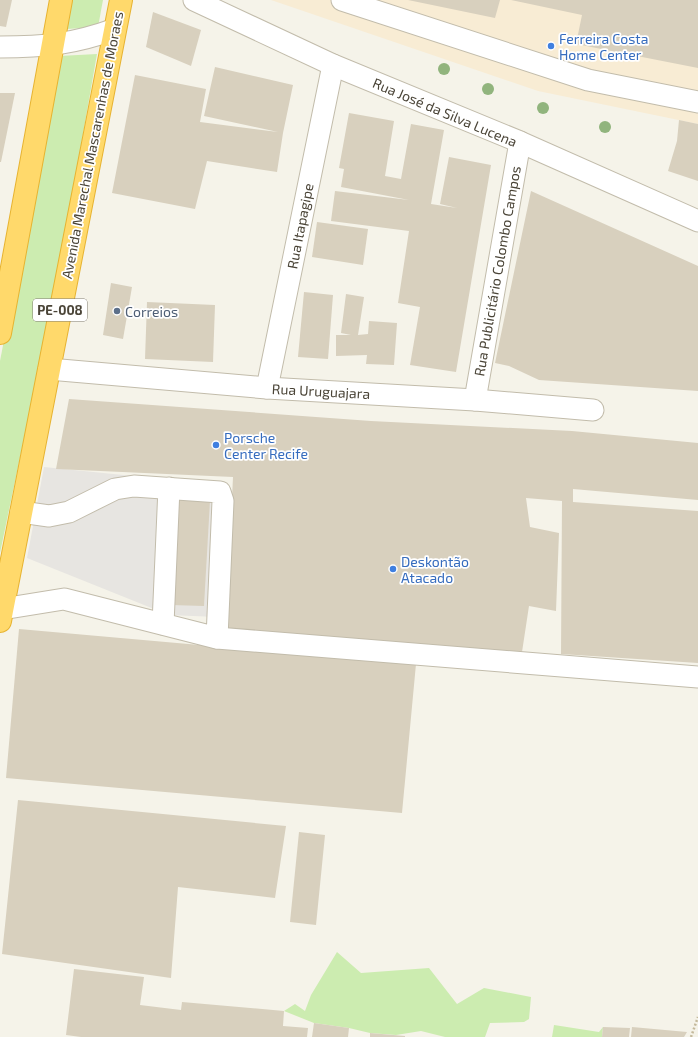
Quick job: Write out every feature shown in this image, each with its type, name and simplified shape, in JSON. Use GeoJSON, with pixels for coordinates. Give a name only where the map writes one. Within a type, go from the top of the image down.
{"type":"FeatureCollection","features":[{"type":"Feature","properties":{"kind":"highway"},"geometry":{"type":"LineString","coordinates":[[0,333],[54,46],[61,0]]}},
{"type":"Feature","properties":{"kind":"highway","name":"Avenida Marechal Mascarenhas de Moraes"},"geometry":{"type":"LineString","coordinates":[[1,615],[121,0]]}},
{"type":"Feature","properties":{"kind":"street","name":"Rua José da Silva Lucena"},"geometry":{"type":"LineString","coordinates":[[194,0],[332,65],[520,142],[698,221]]}},
{"type":"Feature","properties":{"kind":"street"},"geometry":{"type":"LineString","coordinates":[[342,0],[588,80],[698,102]]}},
{"type":"Feature","properties":{"kind":"street"},"geometry":{"type":"LineString","coordinates":[[0,47],[54,46],[82,40],[115,29]]}},
{"type":"Feature","properties":{"kind":"street","name":"Rua Itapagipe"},"geometry":{"type":"LineString","coordinates":[[267,388],[332,65]]}},
{"type":"Feature","properties":{"kind":"street","name":"Rua Publicitário Colombo Campos"},"geometry":{"type":"LineString","coordinates":[[475,400],[520,142]]}},
{"type":"Feature","properties":{"kind":"street","name":"Rua Uruguajara"},"geometry":{"type":"LineString","coordinates":[[49,369],[267,388],[475,400],[593,410]]}},
{"type":"Feature","properties":{"kind":"street"},"geometry":{"type":"LineString","coordinates":[[21,512],[50,516],[69,512],[115,489],[134,486],[220,492],[223,501],[217,638]]}},
{"type":"Feature","properties":{"kind":"street"},"geometry":{"type":"LineString","coordinates":[[163,624],[168,488]]}},
{"type":"Feature","properties":{"kind":"street"},"geometry":{"type":"LineString","coordinates":[[1,615],[64,599],[217,638],[698,677]]}},
{"type":"Feature","properties":{"kind":"path"},"geometry":{"type":"LineString","coordinates":[[691,1037],[698,1017]]}},
{"type":"Feature","properties":{"kind":"shaded area","name":"Ferreira Costa Home Center"},"geometry":{"type":"Polygon","coordinates":[[[271,0],[698,0],[698,124],[538,91],[271,0]]]}},
{"type":"Feature","properties":{"kind":"shaded area"},"geometry":{"type":"Polygon","coordinates":[[[44,467],[222,485],[217,617],[169,615],[27,558],[44,467]]]}},
{"type":"Feature","properties":{"kind":"green space"},"geometry":{"type":"Polygon","coordinates":[[[72,0],[103,0],[98,27],[67,29],[72,0]]]}},
{"type":"Feature","properties":{"kind":"green space"},"geometry":{"type":"Polygon","coordinates":[[[97,54],[59,271],[0,553],[0,361],[59,56],[97,54]]]}},
{"type":"Feature","properties":{"kind":"green space"},"geometry":{"type":"Polygon","coordinates":[[[337,952],[361,973],[429,968],[457,1004],[484,988],[531,997],[529,1019],[524,1022],[490,1023],[485,1037],[445,1037],[421,1031],[396,1035],[370,1033],[349,1028],[314,1023],[284,1011],[295,1004],[305,1011],[311,995],[337,952]]]}},
{"type":"Feature","properties":{"kind":"green space"},"geometry":{"type":"Polygon","coordinates":[[[554,1025],[599,1032],[603,1027],[602,1037],[552,1037],[554,1025]]]}},
{"type":"Feature","properties":{"kind":"building"},"geometry":{"type":"Polygon","coordinates":[[[0,0],[12,0],[6,27],[0,26],[0,0]]]}},
{"type":"Feature","properties":{"kind":"building"},"geometry":{"type":"Polygon","coordinates":[[[408,0],[500,0],[495,18],[408,0]]]}},
{"type":"Feature","properties":{"kind":"building"},"geometry":{"type":"Polygon","coordinates":[[[511,0],[698,0],[698,68],[576,44],[582,15],[511,0]]]}},
{"type":"Feature","properties":{"kind":"building"},"geometry":{"type":"Polygon","coordinates":[[[153,12],[201,30],[191,66],[146,47],[153,12]]]}},
{"type":"Feature","properties":{"kind":"building"},"geometry":{"type":"Polygon","coordinates":[[[215,67],[293,85],[277,172],[207,161],[195,209],[112,193],[135,75],[206,89],[200,122],[278,132],[204,116],[215,67]]]}},
{"type":"Feature","properties":{"kind":"building"},"geometry":{"type":"Polygon","coordinates":[[[0,93],[15,93],[1,162],[0,162],[0,93]]]}},
{"type":"Feature","properties":{"kind":"building"},"geometry":{"type":"Polygon","coordinates":[[[349,113],[394,121],[385,176],[401,179],[411,124],[444,130],[431,204],[457,208],[440,204],[449,157],[491,165],[456,372],[410,365],[420,307],[398,303],[409,231],[331,221],[335,191],[409,200],[341,187],[344,169],[339,168],[349,113]]]}},
{"type":"Feature","properties":{"kind":"building"},"geometry":{"type":"Polygon","coordinates":[[[679,120],[698,124],[698,181],[668,171],[677,141],[679,120]]]}},
{"type":"Feature","properties":{"kind":"building"},"geometry":{"type":"Polygon","coordinates":[[[531,191],[698,266],[698,391],[539,380],[509,366],[495,363],[531,191]]]}},
{"type":"Feature","properties":{"kind":"building"},"geometry":{"type":"Polygon","coordinates":[[[317,222],[368,229],[363,265],[312,257],[317,222]]]}},
{"type":"Feature","properties":{"kind":"building","name":"Correios"},"geometry":{"type":"Polygon","coordinates":[[[111,283],[132,287],[123,339],[103,335],[111,283]]]}},
{"type":"Feature","properties":{"kind":"building"},"geometry":{"type":"Polygon","coordinates":[[[304,292],[333,295],[328,359],[298,357],[304,292]]]}},
{"type":"Feature","properties":{"kind":"building"},"geometry":{"type":"Polygon","coordinates":[[[346,294],[364,297],[358,335],[368,334],[369,321],[397,323],[394,365],[366,364],[367,355],[336,356],[336,335],[351,335],[341,333],[346,294]]]}},
{"type":"Feature","properties":{"kind":"building"},"geometry":{"type":"Polygon","coordinates":[[[147,302],[215,305],[213,362],[145,359],[147,302]]]}},
{"type":"Feature","properties":{"kind":"building"},"geometry":{"type":"Polygon","coordinates":[[[69,399],[371,421],[572,431],[698,443],[698,500],[573,489],[573,502],[698,511],[698,663],[561,654],[562,501],[526,498],[530,527],[559,533],[556,611],[529,606],[522,652],[226,628],[233,477],[56,469],[69,399]]]}},
{"type":"Feature","properties":{"kind":"building"},"geometry":{"type":"Polygon","coordinates":[[[177,496],[210,501],[204,606],[171,605],[177,496]]]}},
{"type":"Feature","properties":{"kind":"building"},"geometry":{"type":"Polygon","coordinates":[[[19,629],[416,664],[402,813],[6,778],[19,629]]]}},
{"type":"Feature","properties":{"kind":"building"},"geometry":{"type":"Polygon","coordinates":[[[18,800],[286,826],[275,898],[178,887],[171,978],[2,954],[18,800]]]}},
{"type":"Feature","properties":{"kind":"building"},"geometry":{"type":"Polygon","coordinates":[[[299,832],[325,835],[316,925],[290,922],[299,832]]]}},
{"type":"Feature","properties":{"kind":"building"},"geometry":{"type":"Polygon","coordinates":[[[74,969],[144,977],[140,1005],[181,1010],[182,1002],[284,1011],[283,1026],[308,1028],[307,1037],[81,1037],[66,1035],[74,969]]]}},
{"type":"Feature","properties":{"kind":"building"},"geometry":{"type":"Polygon","coordinates":[[[314,1023],[349,1028],[348,1037],[312,1037],[314,1023]]]}},
{"type":"Feature","properties":{"kind":"building"},"geometry":{"type":"Polygon","coordinates":[[[603,1027],[630,1028],[629,1037],[602,1037],[603,1027]]]}},
{"type":"Feature","properties":{"kind":"building"},"geometry":{"type":"Polygon","coordinates":[[[632,1027],[687,1032],[684,1037],[631,1037],[632,1027]]]}},
{"type":"Feature","properties":{"kind":"building"},"geometry":{"type":"Polygon","coordinates":[[[370,1033],[405,1036],[405,1037],[370,1037],[370,1033]]]}},
{"type":"Feature","properties":{"kind":"place","name":"Ferreira Costa Home Center"},"geometry":{"type":"Point","coordinates":[551,46]}},
{"type":"Feature","properties":{"kind":"place","name":"Correios"},"geometry":{"type":"Point","coordinates":[117,311]}},
{"type":"Feature","properties":{"kind":"place","name":"Porsche Center Recife"},"geometry":{"type":"Point","coordinates":[216,445]}},
{"type":"Feature","properties":{"kind":"place","name":"Deskontão Atacado"},"geometry":{"type":"Point","coordinates":[393,569]}}]}
